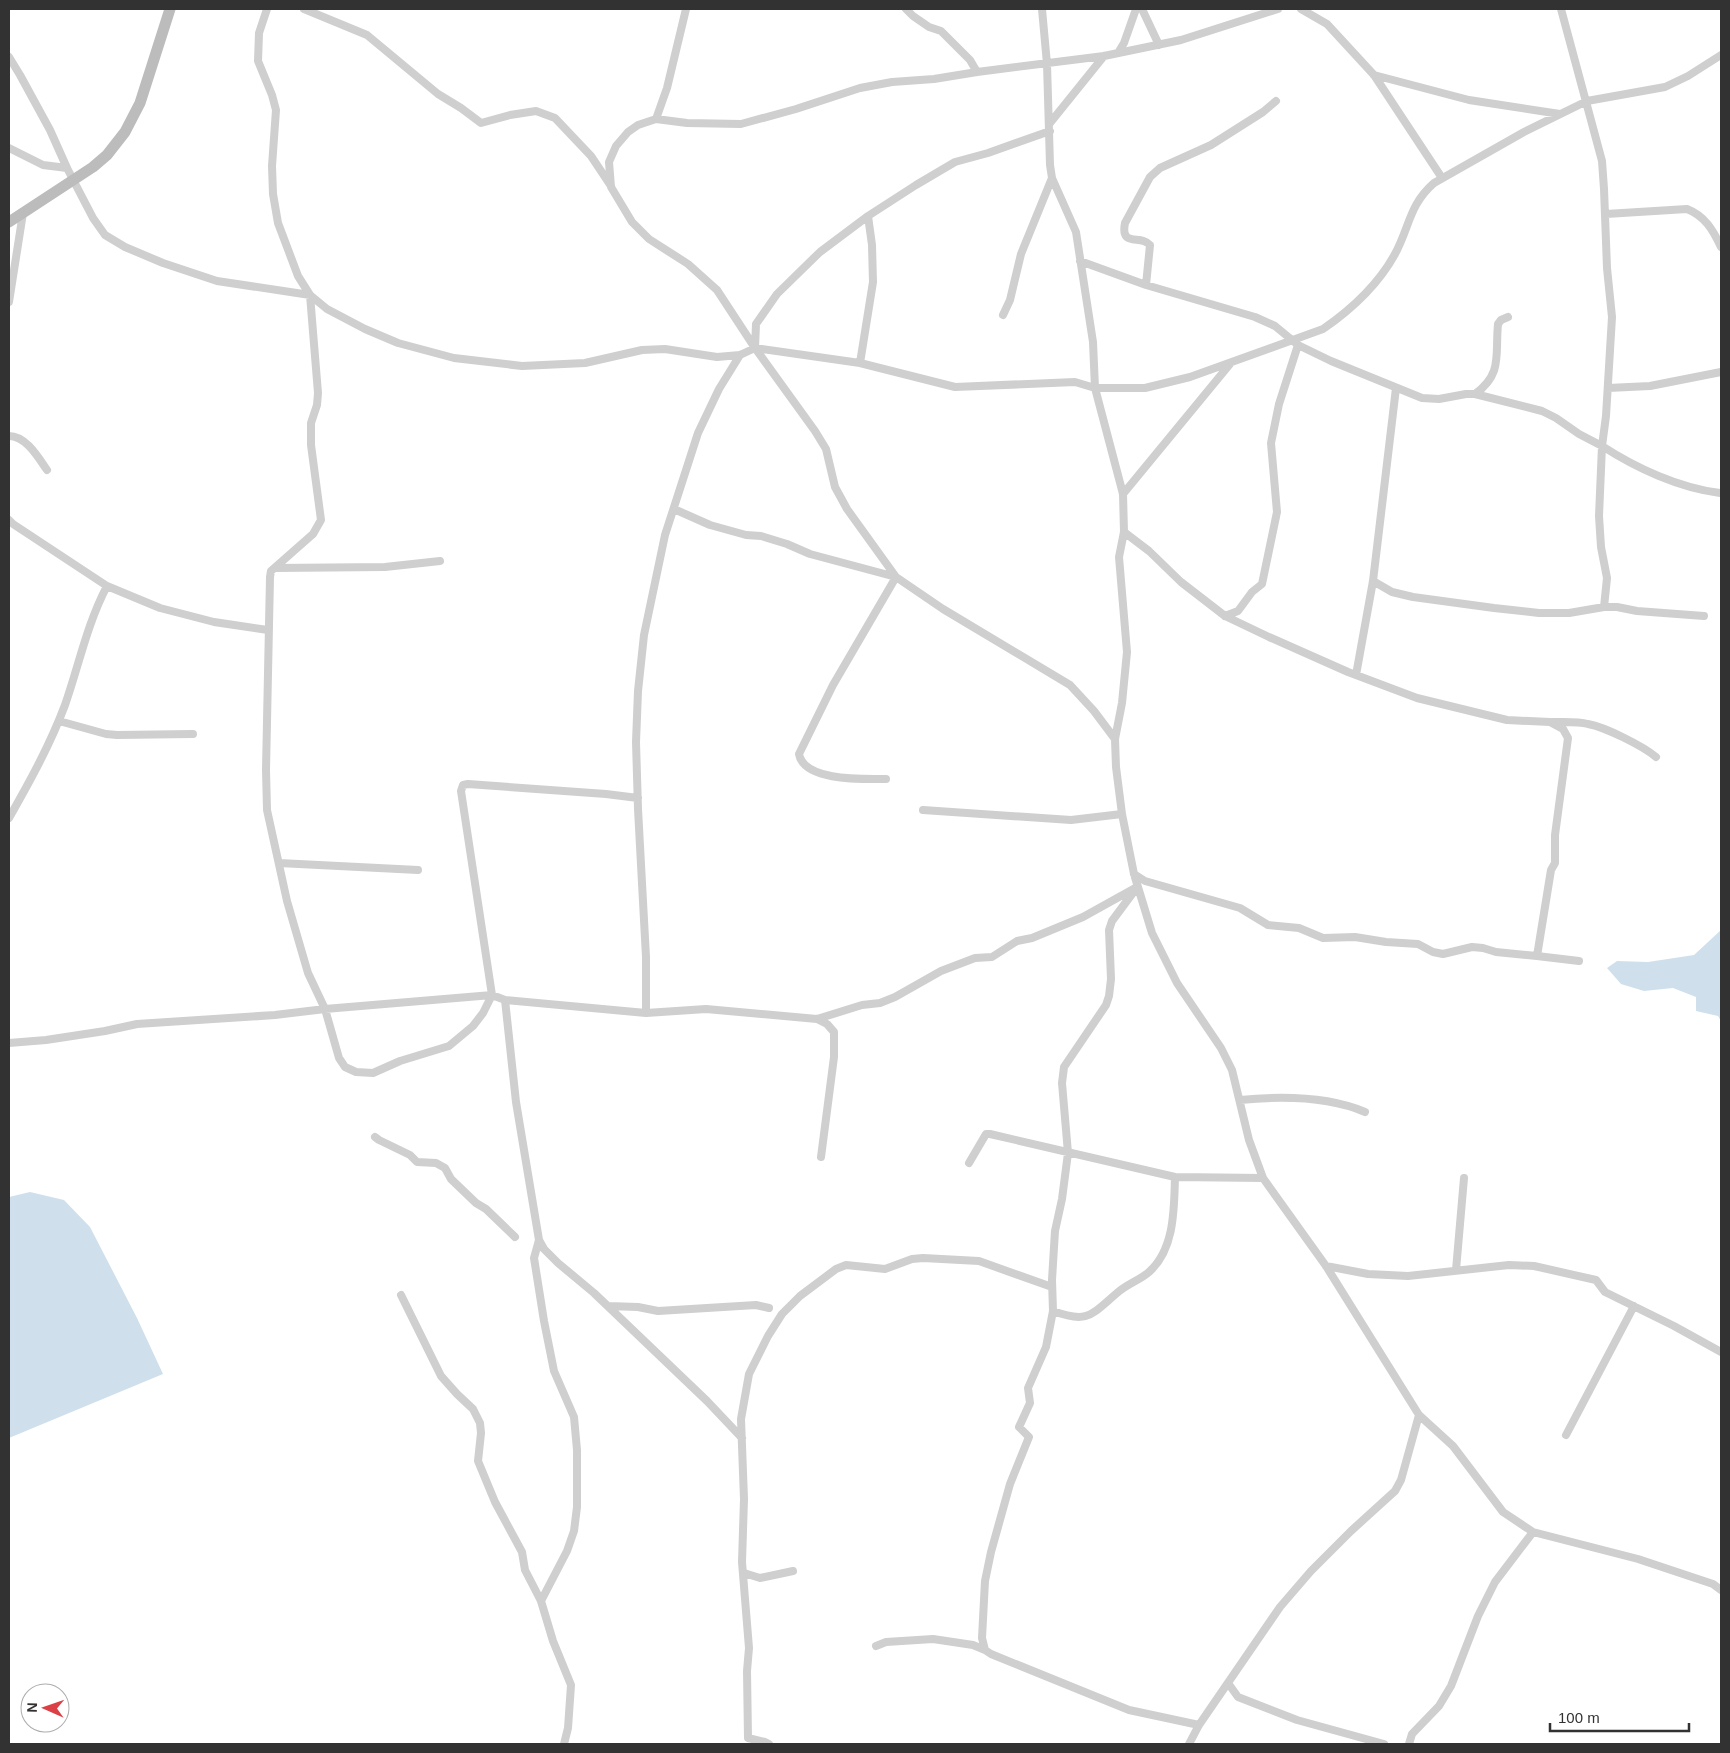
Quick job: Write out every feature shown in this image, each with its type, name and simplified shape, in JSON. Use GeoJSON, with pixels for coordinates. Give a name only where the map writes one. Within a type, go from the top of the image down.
{"type":"FeatureCollection","features":[{"type":"Feature","properties":{"kind":"street"},"geometry":{"type":"LineString","coordinates":[[9,222],[74,180],[107,155],[125,132],[140,103],[170,9]]}},
{"type":"Feature","properties":{"kind":"street"},"geometry":{"type":"LineString","coordinates":[[266,9],[259,33],[258,61],[276,110],[272,166],[273,194],[278,223],[298,276],[310,295],[327,309],[365,329],[398,343],[454,358],[522,366],[584,363],[642,350],[657,350],[717,358],[740,355],[755,348],[860,363],[955,387],[1075,382],[1095,388],[1145,388],[1190,377],[1231,362],[1295,343],[1323,329],[1339,318],[1369,290],[1395,254],[1418,199],[1434,183],[1560,114],[1587,102],[1665,87],[1688,76],[1721,56]]}},
{"type":"Feature","properties":{"kind":"street"},"geometry":{"type":"LineString","coordinates":[[304,9],[367,35],[438,94],[481,123],[510,114],[536,111],[555,118],[591,156],[622,208],[638,228],[649,239],[688,264],[717,290],[755,348],[815,431],[826,449],[835,487],[847,509],[896,577]]}},
{"type":"Feature","properties":{"kind":"street"},"geometry":{"type":"LineString","coordinates":[[656,119],[667,88],[686,9]]}},
{"type":"Feature","properties":{"kind":"street"},"geometry":{"type":"LineString","coordinates":[[906,9],[929,27],[941,31],[970,60],[977,72]]}},
{"type":"Feature","properties":{"kind":"street"},"geometry":{"type":"LineString","coordinates":[[1042,9],[1047,64],[1052,178],[1076,232],[1093,342],[1095,388],[1123,494],[1124,532],[1118,557],[1127,652],[1122,703],[1115,739],[1116,767],[1122,814],[1134,874],[1152,933],[1176,983],[1221,1048],[1232,1070],[1249,1140],[1263,1178],[1326,1266],[1419,1415],[1453,1446],[1503,1512],[1533,1532],[1638,1558],[1717,1583],[1721,1590]]}},
{"type":"Feature","properties":{"kind":"street"},"geometry":{"type":"LineString","coordinates":[[1118,53],[1124,43],[1136,9]]}},
{"type":"Feature","properties":{"kind":"street"},"geometry":{"type":"LineString","coordinates":[[1142,9],[1159,44]]}},
{"type":"Feature","properties":{"kind":"street"},"geometry":{"type":"LineString","coordinates":[[611,187],[609,162],[616,146],[638,124],[656,119],[687,123],[741,124],[796,109],[860,88],[892,82],[934,79],[1104,56],[1180,40],[1278,9]]}},
{"type":"Feature","properties":{"kind":"street"},"geometry":{"type":"LineString","coordinates":[[1301,9],[1327,24],[1374,75],[1442,178]]}},
{"type":"Feature","properties":{"kind":"street"},"geometry":{"type":"LineString","coordinates":[[1561,9],[1602,161],[1606,214],[1607,268],[1612,317],[1602,446],[1599,516],[1606,578],[1604,607]]}},
{"type":"Feature","properties":{"kind":"street"},"geometry":{"type":"LineString","coordinates":[[755,348],[756,324],[778,294],[820,252],[868,216],[955,162],[988,153],[1050,127],[1104,56]]}},
{"type":"Feature","properties":{"kind":"street"},"geometry":{"type":"LineString","coordinates":[[9,57],[50,130],[93,218],[105,234],[125,247],[163,263],[217,281],[310,295]]}},
{"type":"Feature","properties":{"kind":"street"},"geometry":{"type":"LineString","coordinates":[[1374,75],[1469,100],[1560,114]]}},
{"type":"Feature","properties":{"kind":"street"},"geometry":{"type":"LineString","coordinates":[[1146,285],[1150,246],[1148,242],[1128,238],[1124,234],[1124,230],[1125,223],[1150,177],[1160,168],[1211,144],[1263,112],[1276,101]]}},
{"type":"Feature","properties":{"kind":"street"},"geometry":{"type":"LineString","coordinates":[[9,148],[43,165],[67,168]]}},
{"type":"Feature","properties":{"kind":"street"},"geometry":{"type":"LineString","coordinates":[[1003,315],[1010,300],[1021,254],[1052,178]]}},
{"type":"Feature","properties":{"kind":"street"},"geometry":{"type":"LineString","coordinates":[[1606,214],[1687,209],[1696,212],[1704,218],[1714,231],[1721,247]]}},
{"type":"Feature","properties":{"kind":"street"},"geometry":{"type":"LineString","coordinates":[[9,302],[23,213]]}},
{"type":"Feature","properties":{"kind":"street"},"geometry":{"type":"LineString","coordinates":[[860,363],[873,282],[872,245],[868,216]]}},
{"type":"Feature","properties":{"kind":"street"},"geometry":{"type":"LineString","coordinates":[[1080,261],[1146,285],[1255,317],[1275,326],[1295,343],[1331,361],[1422,398],[1438,399],[1475,394],[1542,411],[1626,462],[1690,488],[1720,493]]}},
{"type":"Feature","properties":{"kind":"street"},"geometry":{"type":"LineString","coordinates":[[310,295],[318,392],[317,405],[311,423],[310,445],[321,520],[313,534],[271,571],[268,630],[266,801],[280,863],[286,901],[308,973],[325,1009],[339,1058],[345,1067],[356,1072],[373,1073],[450,1046],[473,1026],[492,995],[461,787],[468,784],[638,798]]}},
{"type":"Feature","properties":{"kind":"street"},"geometry":{"type":"LineString","coordinates":[[1475,394],[1492,379],[1495,369],[1498,324],[1501,320],[1508,317]]}},
{"type":"Feature","properties":{"kind":"street"},"geometry":{"type":"LineString","coordinates":[[1225,616],[1238,612],[1252,592],[1262,584],[1277,512],[1271,443],[1295,343]]}},
{"type":"Feature","properties":{"kind":"street"},"geometry":{"type":"LineString","coordinates":[[646,1013],[646,958],[636,742],[638,691],[644,635],[663,545],[698,433],[719,389],[740,355]]}},
{"type":"Feature","properties":{"kind":"street"},"geometry":{"type":"LineString","coordinates":[[1123,494],[1231,362]]}},
{"type":"Feature","properties":{"kind":"street"},"geometry":{"type":"LineString","coordinates":[[1608,388],[1650,386],[1721,372]]}},
{"type":"Feature","properties":{"kind":"street"},"geometry":{"type":"LineString","coordinates":[[1356,675],[1373,581],[1396,388]]}},
{"type":"Feature","properties":{"kind":"street"},"geometry":{"type":"LineString","coordinates":[[9,436],[16,436],[29,446],[47,470]]}},
{"type":"Feature","properties":{"kind":"street"},"geometry":{"type":"LineString","coordinates":[[674,509],[710,525],[735,532],[761,536],[810,554],[896,577],[943,609],[1070,685],[1094,711],[1115,739]]}},
{"type":"Feature","properties":{"kind":"street"},"geometry":{"type":"LineString","coordinates":[[9,520],[107,586],[160,608],[214,622],[268,630]]}},
{"type":"Feature","properties":{"kind":"street"},"geometry":{"type":"LineString","coordinates":[[1124,532],[1225,616],[1356,675],[1417,698],[1508,720],[1588,724],[1614,733],[1649,752],[1656,758]]}},
{"type":"Feature","properties":{"kind":"street"},"geometry":{"type":"LineString","coordinates":[[275,568],[384,566],[440,561]]}},
{"type":"Feature","properties":{"kind":"street"},"geometry":{"type":"LineString","coordinates":[[886,779],[857,779],[821,773],[804,765],[800,760],[799,754],[832,685],[896,577]]}},
{"type":"Feature","properties":{"kind":"street"},"geometry":{"type":"LineString","coordinates":[[1373,581],[1392,592],[1413,597],[1539,613],[1569,613],[1604,607],[1617,607],[1637,611],[1704,616]]}},
{"type":"Feature","properties":{"kind":"street"},"geometry":{"type":"LineString","coordinates":[[9,818],[33,776],[59,721],[96,606],[107,586]]}},
{"type":"Feature","properties":{"kind":"street"},"geometry":{"type":"LineString","coordinates":[[59,721],[106,734],[193,734]]}},
{"type":"Feature","properties":{"kind":"street"},"geometry":{"type":"LineString","coordinates":[[1537,956],[1551,870],[1555,863],[1555,835],[1568,738],[1563,729],[1550,722]]}},
{"type":"Feature","properties":{"kind":"street"},"geometry":{"type":"LineString","coordinates":[[923,810],[1071,820],[1122,814]]}},
{"type":"Feature","properties":{"kind":"street"},"geometry":{"type":"LineString","coordinates":[[280,863],[418,870]]}},
{"type":"Feature","properties":{"kind":"street"},"geometry":{"type":"LineString","coordinates":[[1134,874],[1145,881],[1240,908],[1268,925],[1299,928],[1322,938],[1355,937],[1386,942],[1418,944],[1433,952],[1443,954],[1472,947],[1496,952],[1579,961]]}},
{"type":"Feature","properties":{"kind":"street"},"geometry":{"type":"LineString","coordinates":[[817,1019],[862,1005],[880,1003],[941,972],[975,958],[992,957],[1017,942],[1084,918],[1138,886]]}},
{"type":"Feature","properties":{"kind":"street"},"geometry":{"type":"LineString","coordinates":[[985,1650],[982,1638],[985,1581],[1010,1484],[1029,1437],[1019,1427],[1030,1403],[1028,1388],[1046,1347],[1053,1311],[1052,1287],[1055,1231],[1062,1199],[1068,1153],[1062,1084],[1064,1067],[1106,1005],[1111,979],[1109,930],[1112,921],[1138,886]]}},
{"type":"Feature","properties":{"kind":"street"},"geometry":{"type":"LineString","coordinates":[[9,1043],[46,1040],[137,1024],[275,1015],[492,995],[505,1000],[646,1013],[706,1009],[817,1019],[827,1024],[834,1032],[834,1057],[821,1157]]}},
{"type":"Feature","properties":{"kind":"street"},"geometry":{"type":"LineString","coordinates":[[505,1000],[516,1102],[539,1240],[544,1249],[558,1263],[608,1306],[707,1401],[742,1438]]}},
{"type":"Feature","properties":{"kind":"street"},"geometry":{"type":"LineString","coordinates":[[1240,1100],[1260,1098],[1321,1100],[1346,1104],[1365,1112]]}},
{"type":"Feature","properties":{"kind":"street"},"geometry":{"type":"LineString","coordinates":[[969,1163],[986,1134],[990,1134],[1175,1177],[1263,1178]]}},
{"type":"Feature","properties":{"kind":"street"},"geometry":{"type":"LineString","coordinates":[[375,1137],[410,1155],[417,1162],[436,1163],[445,1168],[451,1180],[476,1203],[486,1209],[515,1237]]}},
{"type":"Feature","properties":{"kind":"street"},"geometry":{"type":"LineString","coordinates":[[1053,1311],[1068,1317],[1086,1317],[1123,1287],[1150,1271],[1159,1260],[1170,1232],[1174,1206],[1175,1177]]}},
{"type":"Feature","properties":{"kind":"street"},"geometry":{"type":"LineString","coordinates":[[1456,1270],[1464,1178]]}},
{"type":"Feature","properties":{"kind":"street"},"geometry":{"type":"LineString","coordinates":[[539,1240],[534,1258],[544,1321],[554,1371],[574,1417],[577,1473],[577,1507],[574,1530],[567,1550],[541,1601]]}},
{"type":"Feature","properties":{"kind":"street"},"geometry":{"type":"LineString","coordinates":[[769,1744],[748,1738],[747,1671],[749,1648],[742,1562],[744,1499],[741,1419],[749,1374],[768,1336],[782,1314],[800,1296],[836,1268],[846,1265],[885,1269],[912,1259],[922,1258],[979,1261],[1052,1287]]}},
{"type":"Feature","properties":{"kind":"street"},"geometry":{"type":"LineString","coordinates":[[1326,1266],[1368,1274],[1408,1276],[1509,1265],[1534,1266],[1596,1280],[1605,1292],[1690,1334],[1721,1352]]}},
{"type":"Feature","properties":{"kind":"street"},"geometry":{"type":"LineString","coordinates":[[401,1295],[441,1376],[473,1409],[480,1423],[481,1433],[478,1461],[495,1502],[522,1552],[525,1570],[541,1601],[553,1641],[571,1685],[568,1728],[564,1744]]}},
{"type":"Feature","properties":{"kind":"street"},"geometry":{"type":"LineString","coordinates":[[608,1306],[658,1311],[756,1305],[768,1308]]}},
{"type":"Feature","properties":{"kind":"street"},"geometry":{"type":"LineString","coordinates":[[1566,1435],[1634,1306]]}},
{"type":"Feature","properties":{"kind":"street"},"geometry":{"type":"LineString","coordinates":[[1189,1744],[1199,1725],[1286,1600],[1311,1571],[1351,1531],[1396,1491],[1401,1480],[1419,1415]]}},
{"type":"Feature","properties":{"kind":"street"},"geometry":{"type":"LineString","coordinates":[[1409,1744],[1412,1734],[1439,1706],[1451,1686],[1478,1616],[1496,1582],[1533,1532]]}},
{"type":"Feature","properties":{"kind":"street"},"geometry":{"type":"LineString","coordinates":[[744,1573],[760,1578],[793,1571]]}},
{"type":"Feature","properties":{"kind":"street"},"geometry":{"type":"LineString","coordinates":[[876,1646],[886,1642],[933,1639],[973,1645],[1129,1710],[1199,1725]]}},
{"type":"Feature","properties":{"kind":"street"},"geometry":{"type":"LineString","coordinates":[[1228,1683],[1238,1697],[1297,1720],[1384,1744]]}},
{"type":"Feature","properties":{"kind":"water"},"geometry":{"type":"Polygon","coordinates":[[[1721,930],[1721,1021],[1718,1016],[1696,1011],[1696,997],[1673,988],[1644,991],[1621,984],[1607,968],[1617,961],[1648,962],[1694,955],[1721,930]]]}},
{"type":"Feature","properties":{"kind":"water"},"geometry":{"type":"Polygon","coordinates":[[[30,1192],[64,1200],[90,1227],[137,1318],[163,1374],[9,1438],[9,1197],[30,1192]]]}}]}
